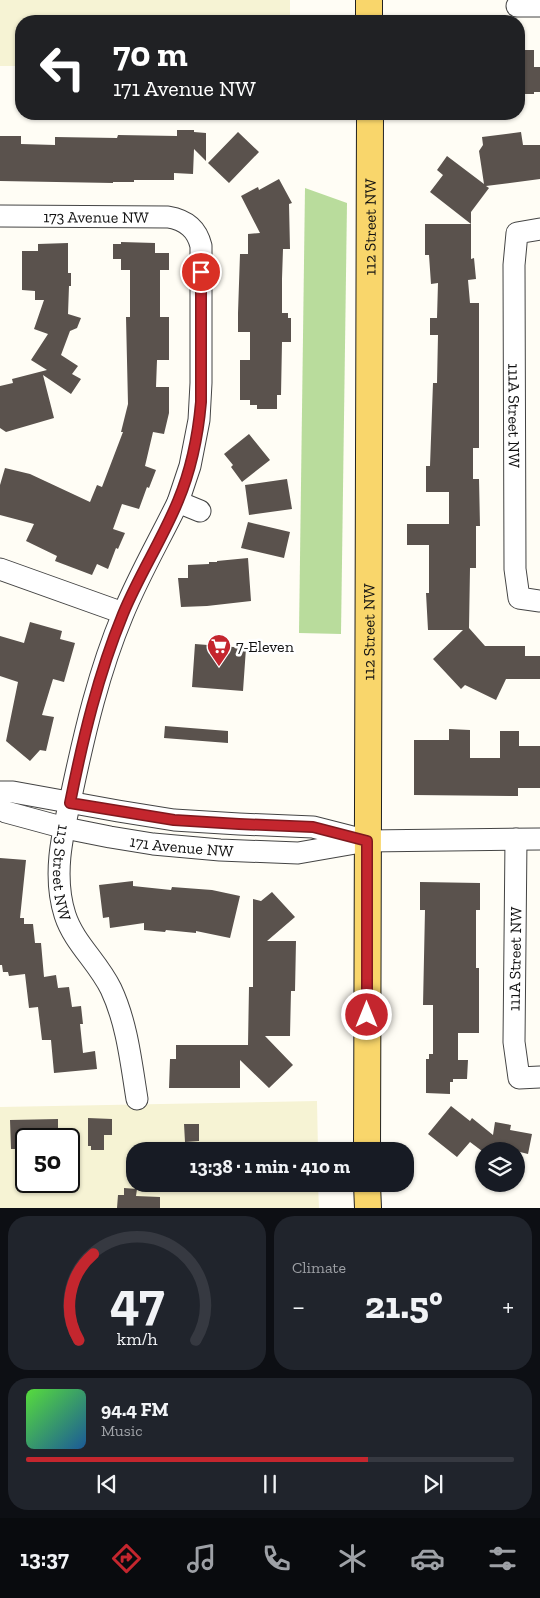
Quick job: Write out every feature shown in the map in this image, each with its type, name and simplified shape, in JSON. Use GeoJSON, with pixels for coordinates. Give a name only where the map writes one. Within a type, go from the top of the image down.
{"type":"FeatureCollection","features":[{"type":"Feature","properties":{"kind":"main road"},"geometry":{"type":"LineString","coordinates":[[369,0],[369,15]]}},
{"type":"Feature","properties":{"kind":"main road","name":"112 Street NW"},"geometry":{"type":"LineString","coordinates":[[368,1142],[367,841],[370,120]]}},
{"type":"Feature","properties":{"kind":"main road"},"geometry":{"type":"LineString","coordinates":[[368,1192],[368,1208]]}},
{"type":"Feature","properties":{"kind":"street"},"geometry":{"type":"LineString","coordinates":[[517,6],[540,6]]}},
{"type":"Feature","properties":{"kind":"street","name":"173 Avenue NW"},"geometry":{"type":"LineString","coordinates":[[0,216],[168,217],[182,220],[190,226]]}},
{"type":"Feature","properties":{"kind":"street","name":"113 Street NW"},"geometry":{"type":"LineString","coordinates":[[137,1099],[124,1024],[116,1001],[103,974],[71,929],[65,915],[59,882],[59,866],[64,828],[89,716],[109,650],[123,614],[178,502],[186,482],[194,449],[201,402],[201,246],[199,239],[190,226]]}},
{"type":"Feature","properties":{"kind":"street","name":"111A Street NW"},"geometry":{"type":"LineString","coordinates":[[530,599],[515,569],[514,265],[517,233],[540,229]]}},
{"type":"Feature","properties":{"kind":"street"},"geometry":{"type":"LineString","coordinates":[[178,502],[200,512]]}},
{"type":"Feature","properties":{"kind":"street"},"geometry":{"type":"LineString","coordinates":[[0,569],[123,614]]}},
{"type":"Feature","properties":{"kind":"street","name":"171 Avenue NW"},"geometry":{"type":"LineString","coordinates":[[0,792],[12,792],[174,820],[313,827],[367,841]]}},
{"type":"Feature","properties":{"kind":"street","name":"171 Avenue NW"},"geometry":{"type":"LineString","coordinates":[[0,809],[64,828],[153,844],[220,850],[298,853],[367,841],[540,839]]}},
{"type":"Feature","properties":{"kind":"street","name":"111A Street NW"},"geometry":{"type":"LineString","coordinates":[[516,839],[514,1042],[519,1078],[540,1077]]}},
{"type":"Feature","properties":{"kind":"shaded area"},"geometry":{"type":"Polygon","coordinates":[[[0,0],[290,0],[290,15],[15,15],[15,66],[0,66],[0,0]]]}},
{"type":"Feature","properties":{"kind":"shaded area"},"geometry":{"type":"Polygon","coordinates":[[[317,1101],[318,1142],[126,1142],[126,1192],[318,1192],[319,1208],[0,1208],[0,1107],[317,1101]]]}},
{"type":"Feature","properties":{"kind":"green space"},"geometry":{"type":"Polygon","coordinates":[[[305,188],[347,203],[341,634],[299,633],[305,188]]]}},
{"type":"Feature","properties":{"kind":"building"},"geometry":{"type":"Polygon","coordinates":[[[525,50],[534,50],[534,67],[540,67],[540,92],[534,92],[534,94],[525,94],[525,50]]]}},
{"type":"Feature","properties":{"kind":"building"},"geometry":{"type":"Polygon","coordinates":[[[177,130],[194,130],[194,132],[206,133],[206,161],[194,149],[193,174],[174,173],[174,180],[134,180],[134,182],[113,183],[0,181],[0,136],[21,136],[21,144],[55,145],[55,137],[117,138],[118,135],[177,136],[177,130]]]}},
{"type":"Feature","properties":{"kind":"building"},"geometry":{"type":"Polygon","coordinates":[[[238,132],[259,152],[229,183],[208,163],[238,132]]]}},
{"type":"Feature","properties":{"kind":"building"},"geometry":{"type":"Polygon","coordinates":[[[521,132],[523,145],[540,145],[540,179],[486,186],[489,188],[471,212],[471,224],[430,192],[443,175],[437,170],[447,156],[484,184],[479,151],[483,145],[482,137],[521,132]]]}},
{"type":"Feature","properties":{"kind":"building"},"geometry":{"type":"Polygon","coordinates":[[[279,179],[292,203],[289,204],[290,249],[283,249],[282,279],[282,313],[288,313],[288,318],[291,318],[291,342],[282,342],[281,395],[277,395],[277,409],[257,409],[257,405],[250,405],[250,400],[240,400],[240,360],[250,360],[250,332],[238,332],[240,254],[248,254],[248,234],[260,233],[241,196],[258,187],[259,190],[279,179]]]}},
{"type":"Feature","properties":{"kind":"building"},"geometry":{"type":"Polygon","coordinates":[[[425,224],[471,224],[471,259],[474,258],[476,279],[468,280],[470,303],[479,303],[479,448],[473,448],[473,479],[479,479],[480,526],[476,526],[476,568],[470,568],[469,628],[485,646],[525,646],[525,656],[540,656],[540,679],[506,679],[496,700],[465,685],[461,689],[433,659],[463,630],[428,630],[426,593],[429,593],[429,545],[407,545],[407,524],[449,524],[449,492],[426,492],[426,466],[430,466],[433,383],[437,383],[438,335],[430,335],[430,318],[437,318],[438,283],[431,284],[429,255],[425,255],[425,224]]]}},
{"type":"Feature","properties":{"kind":"building"},"geometry":{"type":"Polygon","coordinates":[[[121,242],[155,243],[155,253],[169,253],[169,270],[160,270],[160,317],[169,317],[169,360],[157,360],[156,387],[169,387],[169,413],[164,434],[153,432],[145,466],[156,470],[149,488],[147,487],[139,509],[122,504],[113,529],[125,533],[118,549],[116,548],[108,569],[97,564],[92,575],[55,561],[57,556],[26,541],[34,524],[0,515],[0,485],[5,468],[30,474],[90,502],[97,485],[102,487],[123,432],[121,432],[128,404],[126,317],[130,317],[130,270],[121,270],[121,259],[113,259],[113,244],[121,244],[121,242]]]}},
{"type":"Feature","properties":{"kind":"building"},"geometry":{"type":"Polygon","coordinates":[[[68,243],[68,273],[71,273],[71,286],[69,286],[68,314],[81,318],[77,328],[70,331],[61,355],[78,366],[72,374],[81,379],[71,394],[43,375],[54,418],[6,432],[0,428],[0,386],[13,383],[12,379],[47,370],[31,360],[48,334],[34,329],[44,300],[35,300],[35,291],[22,290],[22,251],[38,251],[38,244],[68,243]]]}},
{"type":"Feature","properties":{"kind":"building"},"geometry":{"type":"Polygon","coordinates":[[[249,434],[270,460],[242,482],[231,467],[233,465],[224,454],[249,434]]]}},
{"type":"Feature","properties":{"kind":"building"},"geometry":{"type":"Polygon","coordinates":[[[287,479],[292,509],[249,515],[245,485],[287,479]]]}},
{"type":"Feature","properties":{"kind":"building"},"geometry":{"type":"Polygon","coordinates":[[[248,522],[290,532],[284,558],[241,548],[248,522]]]}},
{"type":"Feature","properties":{"kind":"building"},"geometry":{"type":"Polygon","coordinates":[[[248,558],[251,601],[181,607],[178,578],[188,578],[188,565],[248,558]]]}},
{"type":"Feature","properties":{"kind":"building"},"geometry":{"type":"Polygon","coordinates":[[[30,622],[62,631],[60,639],[75,643],[64,682],[53,679],[42,715],[54,717],[46,751],[40,750],[30,761],[6,741],[18,682],[0,676],[0,636],[24,643],[30,622]]]}},
{"type":"Feature","properties":{"kind":"building","name":"7-Eleven"},"geometry":{"type":"Polygon","coordinates":[[[195,644],[246,648],[243,691],[192,687],[195,644]]]}},
{"type":"Feature","properties":{"kind":"building"},"geometry":{"type":"Polygon","coordinates":[[[165,726],[228,731],[228,743],[164,738],[165,726]]]}},
{"type":"Feature","properties":{"kind":"building"},"geometry":{"type":"Polygon","coordinates":[[[449,729],[470,730],[470,758],[500,758],[500,731],[519,731],[519,746],[540,746],[540,788],[518,788],[518,796],[414,795],[414,740],[449,740],[449,729]]]}},
{"type":"Feature","properties":{"kind":"building"},"geometry":{"type":"Polygon","coordinates":[[[0,858],[26,860],[20,918],[24,918],[24,924],[33,924],[35,943],[41,943],[44,977],[56,975],[58,988],[69,987],[72,1007],[81,1006],[83,1024],[80,1024],[83,1053],[95,1051],[97,1069],[54,1073],[51,1040],[42,1040],[38,1007],[29,1008],[25,974],[9,976],[8,972],[3,972],[2,965],[0,965],[0,858]]]}},
{"type":"Feature","properties":{"kind":"building"},"geometry":{"type":"Polygon","coordinates":[[[133,881],[133,886],[171,890],[172,887],[212,890],[240,896],[230,938],[196,931],[196,933],[144,930],[144,923],[110,928],[109,917],[103,918],[99,885],[133,881]]]}},
{"type":"Feature","properties":{"kind":"building"},"geometry":{"type":"Polygon","coordinates":[[[420,882],[480,883],[480,910],[476,910],[476,968],[479,968],[479,1033],[458,1033],[458,1060],[468,1060],[467,1079],[453,1079],[453,1082],[450,1082],[450,1094],[426,1093],[426,1059],[429,1059],[429,1054],[433,1054],[433,1005],[423,1005],[425,910],[420,910],[420,882]]]}},
{"type":"Feature","properties":{"kind":"building"},"geometry":{"type":"Polygon","coordinates":[[[272,892],[295,917],[267,941],[296,941],[295,991],[291,991],[290,1036],[265,1036],[293,1065],[269,1088],[240,1060],[240,1088],[169,1088],[170,1059],[176,1059],[176,1045],[248,1045],[249,987],[253,987],[253,899],[261,901],[272,892]]]}},
{"type":"Feature","properties":{"kind":"building"},"geometry":{"type":"Polygon","coordinates":[[[451,1106],[470,1121],[472,1118],[493,1135],[495,1122],[511,1125],[510,1130],[532,1134],[528,1154],[525,1153],[525,1142],[475,1142],[475,1146],[470,1142],[457,1157],[428,1134],[451,1106]]]}},
{"type":"Feature","properties":{"kind":"building"},"geometry":{"type":"Polygon","coordinates":[[[88,1118],[112,1119],[112,1135],[104,1135],[104,1150],[91,1150],[91,1146],[88,1146],[88,1118]]]}},
{"type":"Feature","properties":{"kind":"building"},"geometry":{"type":"Polygon","coordinates":[[[58,1119],[58,1128],[15,1128],[15,1149],[11,1149],[10,1120],[58,1119]]]}},
{"type":"Feature","properties":{"kind":"building"},"geometry":{"type":"Polygon","coordinates":[[[184,1124],[199,1124],[199,1141],[185,1142],[184,1124]]]}},
{"type":"Feature","properties":{"kind":"building"},"geometry":{"type":"Polygon","coordinates":[[[124,1188],[126,1188],[126,1192],[137,1192],[136,1196],[160,1197],[160,1208],[117,1208],[118,1195],[124,1195],[124,1188]]]}},
{"type":"Feature","properties":{"kind":"place","name":"7-Eleven"},"geometry":{"type":"Point","coordinates":[219,667]}},
{"type":"Feature","properties":{"kind":"route"},"geometry":{"type":"LineString","coordinates":[[201,272],[201,402],[190,466],[178,502],[130,598],[109,650],[89,716],[70,803],[174,820],[313,827],[367,841],[367,1015]]}}]}
